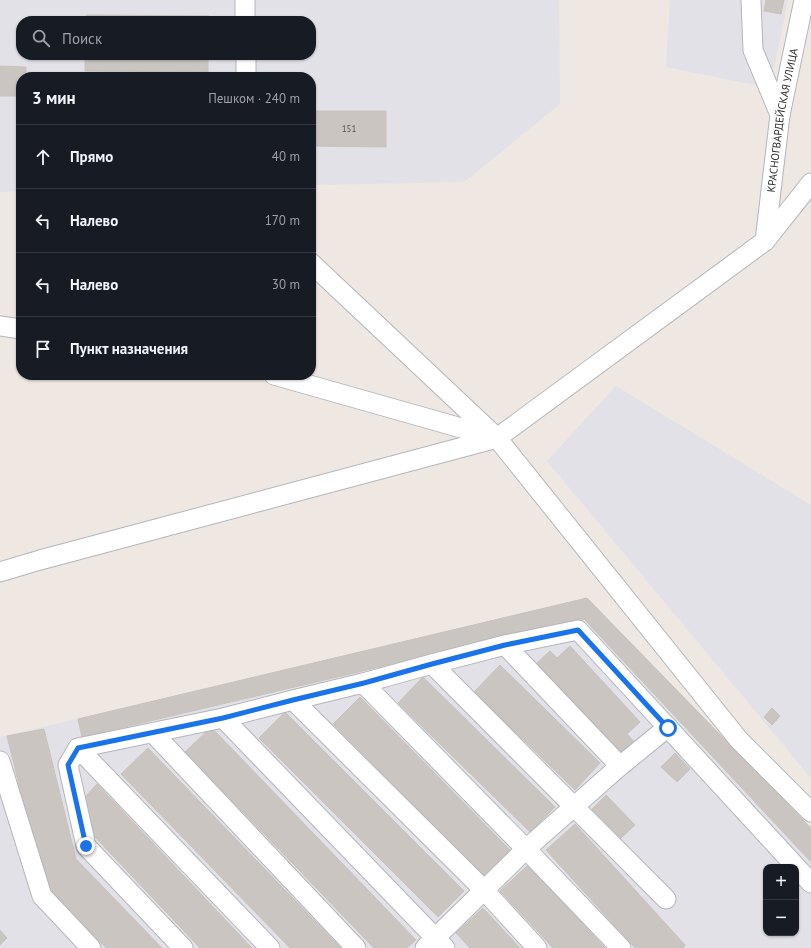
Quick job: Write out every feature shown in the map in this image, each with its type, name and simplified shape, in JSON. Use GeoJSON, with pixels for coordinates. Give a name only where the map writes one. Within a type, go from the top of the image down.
{"type":"FeatureCollection","features":[{"type":"Feature","properties":{"kind":"street"},"geometry":{"type":"LineString","coordinates":[[245,0],[245,16]]}},
{"type":"Feature","properties":{"kind":"street"},"geometry":{"type":"LineString","coordinates":[[751,0],[753,50],[780,115]]}},
{"type":"Feature","properties":{"kind":"street","name":"КРАСНОГВАРДЕЙСКАЯ УЛИЦА"},"geometry":{"type":"LineString","coordinates":[[765,241],[780,115],[804,0]]}},
{"type":"Feature","properties":{"kind":"street"},"geometry":{"type":"LineString","coordinates":[[246,60],[246,72]]}},
{"type":"Feature","properties":{"kind":"street"},"geometry":{"type":"LineString","coordinates":[[0,572],[47,558],[497,438],[765,241],[811,183]]}},
{"type":"Feature","properties":{"kind":"street"},"geometry":{"type":"LineString","coordinates":[[316,268],[497,438],[739,740],[811,812]]}},
{"type":"Feature","properties":{"kind":"street"},"geometry":{"type":"LineString","coordinates":[[0,326],[16,328]]}},
{"type":"Feature","properties":{"kind":"street"},"geometry":{"type":"LineString","coordinates":[[292,380],[497,438]]}},
{"type":"Feature","properties":{"kind":"street"},"geometry":{"type":"LineString","coordinates":[[183,948],[86,846],[68,765],[78,748],[223,718],[364,683],[505,645],[578,630],[811,883]]}},
{"type":"Feature","properties":{"kind":"street"},"geometry":{"type":"LineString","coordinates":[[505,645],[620,766]]}},
{"type":"Feature","properties":{"kind":"street"},"geometry":{"type":"LineString","coordinates":[[432,664],[666,899]]}},
{"type":"Feature","properties":{"kind":"street"},"geometry":{"type":"LineString","coordinates":[[364,683],[621,948]]}},
{"type":"Feature","properties":{"kind":"street"},"geometry":{"type":"LineString","coordinates":[[293,700],[484,890],[536,948]]}},
{"type":"Feature","properties":{"kind":"street"},"geometry":{"type":"LineString","coordinates":[[223,718],[435,945],[484,890],[526,849],[620,766],[668,728]]}},
{"type":"Feature","properties":{"kind":"street"},"geometry":{"type":"LineString","coordinates":[[153,732],[356,948]]}},
{"type":"Feature","properties":{"kind":"street"},"geometry":{"type":"LineString","coordinates":[[78,748],[270,948]]}},
{"type":"Feature","properties":{"kind":"street"},"geometry":{"type":"LineString","coordinates":[[0,761],[42,896],[91,948]]}},
{"type":"Feature","properties":{"kind":"shaded area"},"geometry":{"type":"Polygon","coordinates":[[[0,0],[559,0],[560,104],[464,182],[316,185],[316,72],[16,72],[16,191],[0,192],[0,0]]]}},
{"type":"Feature","properties":{"kind":"shaded area"},"geometry":{"type":"Polygon","coordinates":[[[670,0],[788,0],[770,88],[666,67],[670,0]]]}},
{"type":"Feature","properties":{"kind":"shaded area"},"geometry":{"type":"Polygon","coordinates":[[[616,386],[811,505],[811,778],[547,461],[616,386]]]}},
{"type":"Feature","properties":{"kind":"shaded area"},"geometry":{"type":"Polygon","coordinates":[[[587,598],[811,828],[811,948],[0,948],[0,737],[587,598]]]}},
{"type":"Feature","properties":{"kind":"building"},"geometry":{"type":"Polygon","coordinates":[[[766,0],[784,0],[781,14],[764,11],[766,0]]]}},
{"type":"Feature","properties":{"kind":"building"},"geometry":{"type":"Polygon","coordinates":[[[86,15],[209,16],[86,16],[86,15]]]}},
{"type":"Feature","properties":{"kind":"building"},"geometry":{"type":"Polygon","coordinates":[[[85,60],[208,60],[208,72],[85,71],[85,60]]]}},
{"type":"Feature","properties":{"kind":"building"},"geometry":{"type":"Polygon","coordinates":[[[0,66],[26,67],[26,72],[16,72],[16,96],[0,96],[0,66]]]}},
{"type":"Feature","properties":{"kind":"building"},"geometry":{"type":"Polygon","coordinates":[[[316,111],[386,111],[386,147],[316,146],[316,111]]]}},
{"type":"Feature","properties":{"kind":"building"},"geometry":{"type":"Polygon","coordinates":[[[587,598],[811,828],[811,862],[584,619],[82,737],[78,719],[587,598]]]}},
{"type":"Feature","properties":{"kind":"building"},"geometry":{"type":"Polygon","coordinates":[[[570,646],[640,722],[627,734],[636,744],[621,757],[536,664],[550,651],[557,658],[570,646]]]}},
{"type":"Feature","properties":{"kind":"building"},"geometry":{"type":"Polygon","coordinates":[[[500,665],[600,763],[575,790],[474,692],[500,665]]]}},
{"type":"Feature","properties":{"kind":"building"},"geometry":{"type":"Polygon","coordinates":[[[423,677],[555,807],[530,832],[398,703],[423,677]]]}},
{"type":"Feature","properties":{"kind":"building"},"geometry":{"type":"Polygon","coordinates":[[[360,697],[510,850],[483,876],[333,724],[360,697]]]}},
{"type":"Feature","properties":{"kind":"building"},"geometry":{"type":"Polygon","coordinates":[[[772,708],[780,716],[772,725],[764,717],[772,708]]]}},
{"type":"Feature","properties":{"kind":"building"},"geometry":{"type":"Polygon","coordinates":[[[285,712],[464,891],[438,917],[259,738],[285,712]]]}},
{"type":"Feature","properties":{"kind":"building"},"geometry":{"type":"Polygon","coordinates":[[[211,727],[416,940],[407,948],[374,948],[185,752],[211,727]]]}},
{"type":"Feature","properties":{"kind":"building"},"geometry":{"type":"Polygon","coordinates":[[[44,729],[76,859],[162,948],[106,948],[43,882],[7,736],[44,729]]]}},
{"type":"Feature","properties":{"kind":"building"},"geometry":{"type":"Polygon","coordinates":[[[148,748],[341,948],[290,948],[121,774],[148,748]]]}},
{"type":"Feature","properties":{"kind":"building"},"geometry":{"type":"Polygon","coordinates":[[[675,753],[690,769],[677,782],[661,767],[675,753]]]}},
{"type":"Feature","properties":{"kind":"building"},"geometry":{"type":"Polygon","coordinates":[[[97,784],[252,948],[200,948],[95,837],[85,797],[97,784]]]}},
{"type":"Feature","properties":{"kind":"building"},"geometry":{"type":"Polygon","coordinates":[[[606,795],[635,825],[621,838],[592,809],[606,795]]]}},
{"type":"Feature","properties":{"kind":"building"},"geometry":{"type":"Polygon","coordinates":[[[575,824],[685,945],[683,948],[635,948],[546,850],[575,824]]]}},
{"type":"Feature","properties":{"kind":"building"},"geometry":{"type":"Polygon","coordinates":[[[528,865],[605,948],[553,948],[500,891],[528,865]]]}},
{"type":"Feature","properties":{"kind":"building"},"geometry":{"type":"Polygon","coordinates":[[[483,908],[520,948],[470,948],[456,933],[483,908]]]}},
{"type":"Feature","properties":{"kind":"building"},"geometry":{"type":"Polygon","coordinates":[[[0,930],[7,938],[0,945],[0,930]]]}},
{"type":"Feature","properties":{"kind":"route"},"geometry":{"type":"LineString","coordinates":[[86,846],[68,765],[78,748],[223,718],[364,683],[505,645],[578,630],[668,728]]}}]}
